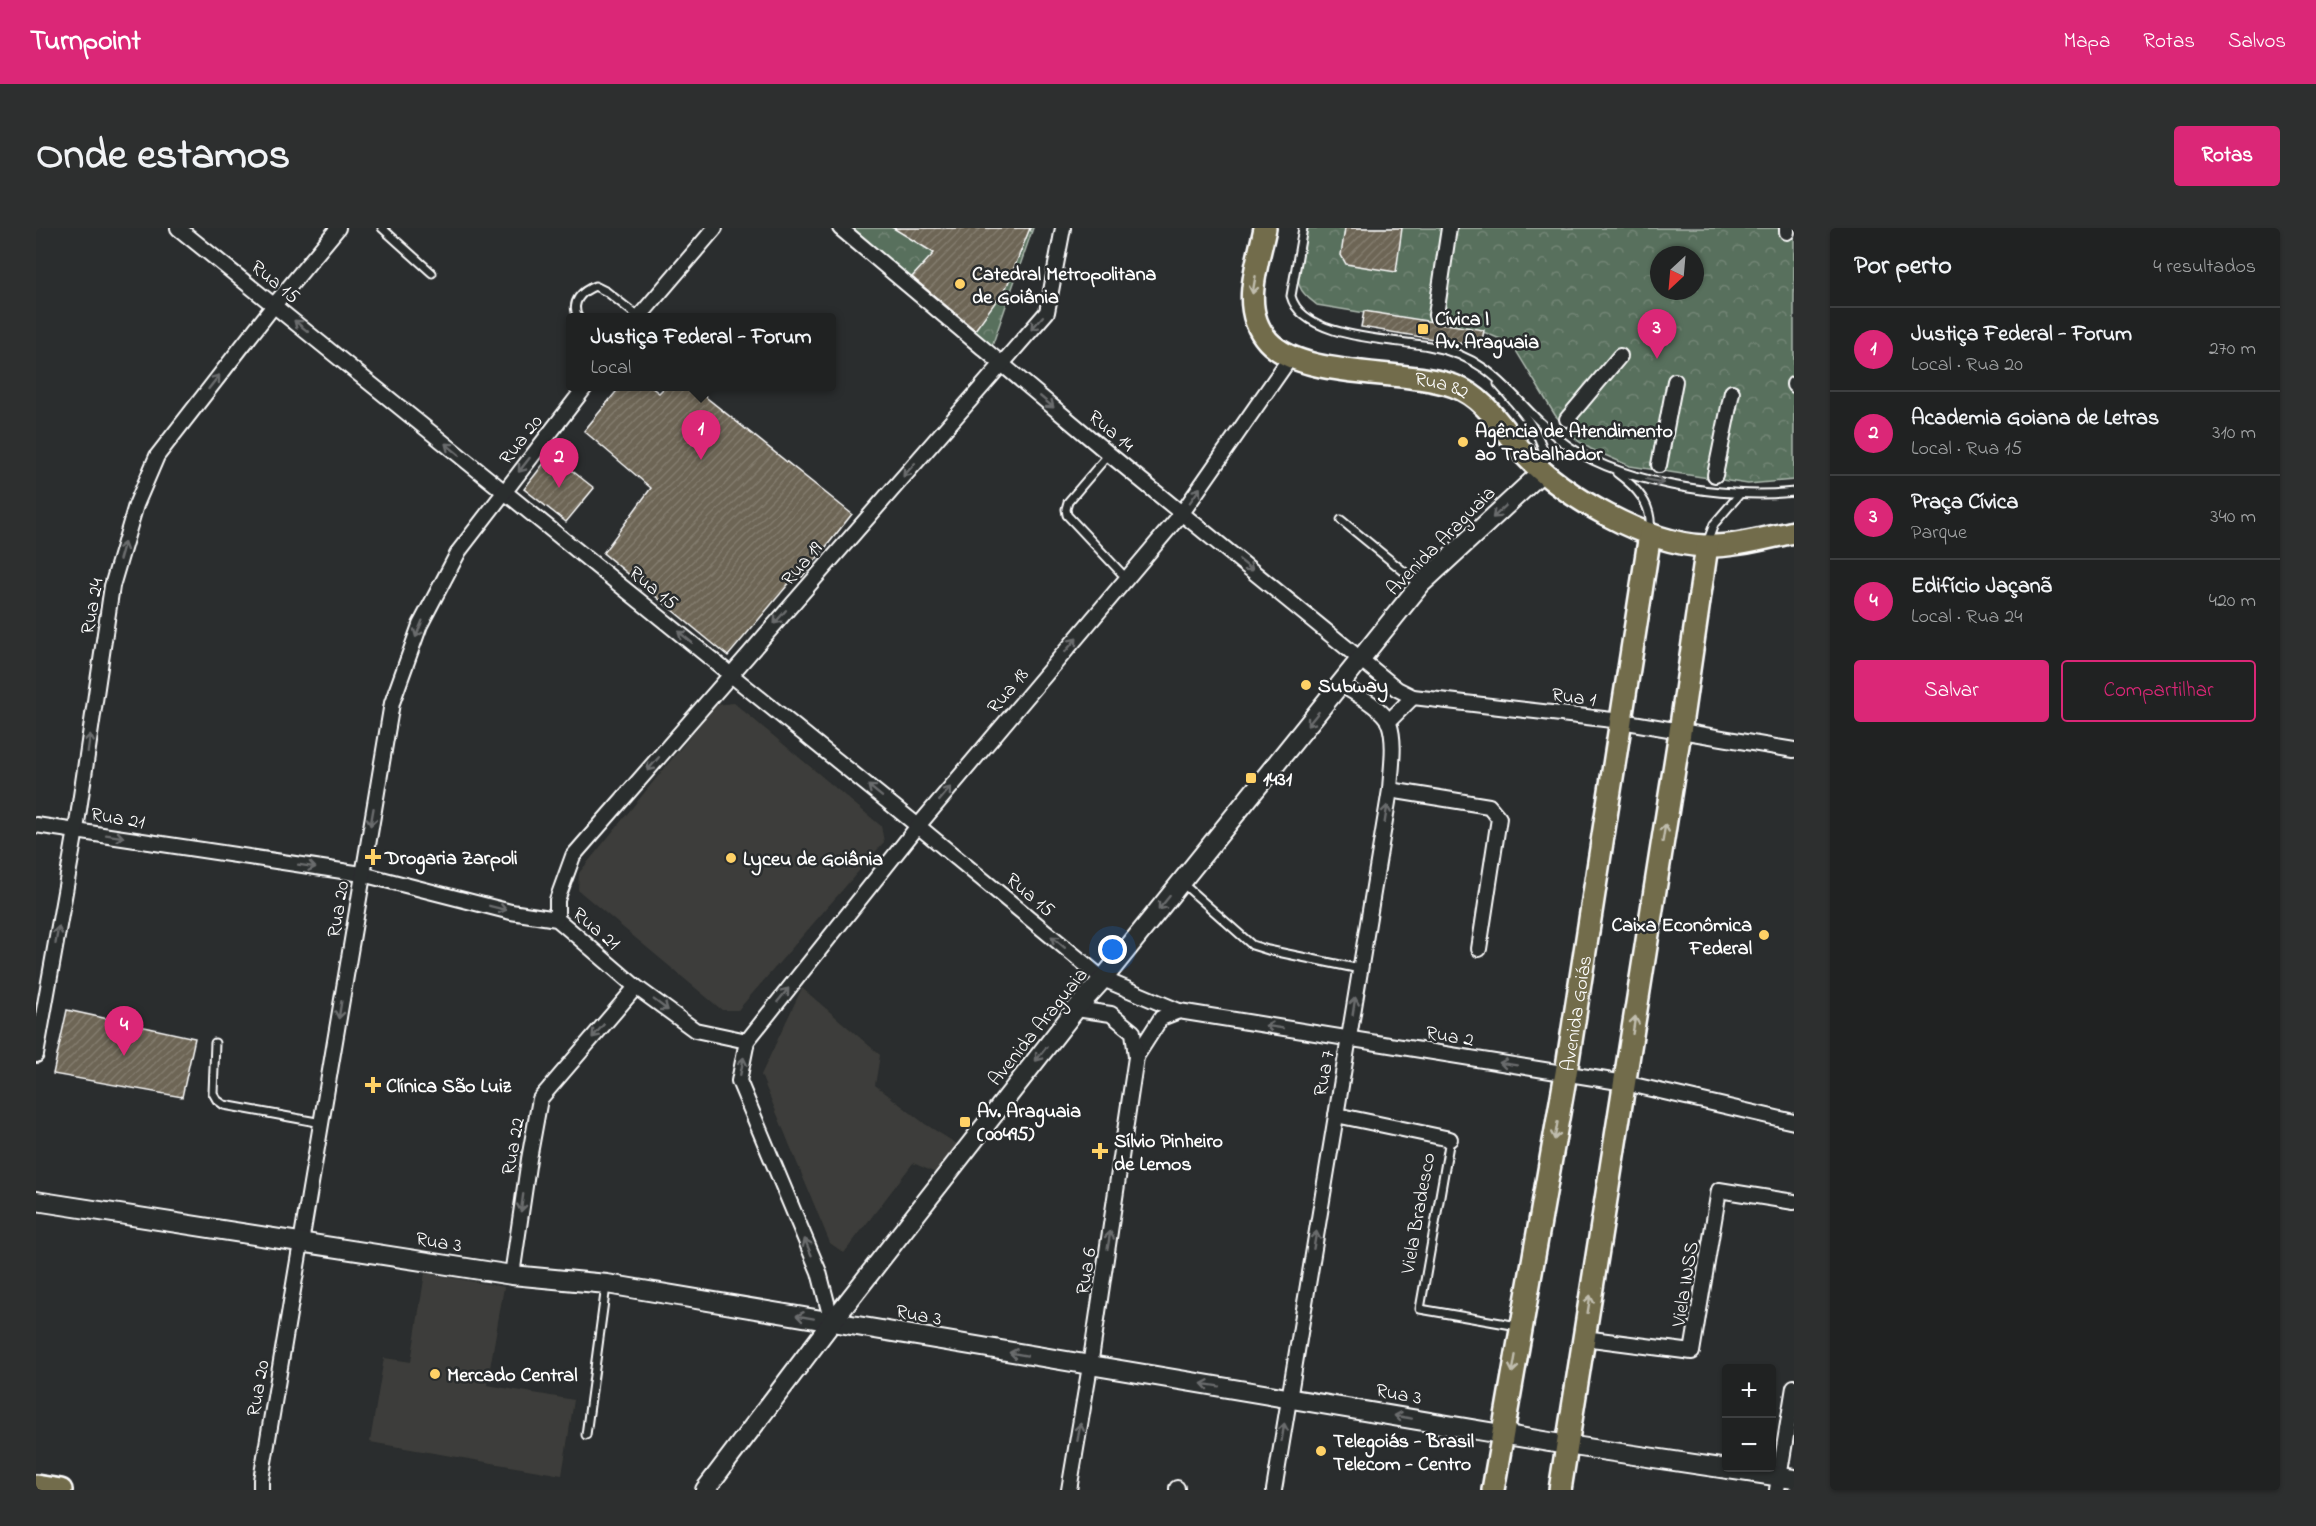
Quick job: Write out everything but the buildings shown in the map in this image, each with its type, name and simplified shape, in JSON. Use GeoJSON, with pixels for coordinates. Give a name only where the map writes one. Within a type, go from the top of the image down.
{"type":"FeatureCollection","features":[{"type":"Feature","properties":{"kind":"main road","name":"Rua 82"},"geometry":{"type":"LineString","coordinates":[[1265,228],[1252,294],[1253,315],[1267,340],[1290,358],[1311,364],[1433,381],[1463,390],[1487,408],[1513,442],[1542,472],[1587,503],[1650,534],[1682,543],[1707,546],[1794,532]]}},
{"type":"Feature","properties":{"kind":"main road"},"geometry":{"type":"LineString","coordinates":[[1621,721],[1650,534]]}},
{"type":"Feature","properties":{"kind":"main road"},"geometry":{"type":"LineString","coordinates":[[1560,1490],[1680,732],[1707,546]]}},
{"type":"Feature","properties":{"kind":"main road","name":"Avenida Goiás"},"geometry":{"type":"LineString","coordinates":[[1493,1490],[1566,1073],[1580,1052],[1602,912],[1595,888],[1621,721]]}},
{"type":"Feature","properties":{"kind":"main road"},"geometry":{"type":"LineString","coordinates":[[36,1486],[61,1490]]}},
{"type":"Feature","properties":{"kind":"street","name":"Rua 15"},"geometry":{"type":"LineString","coordinates":[[178,228],[731,674],[1103,979]]}},
{"type":"Feature","properties":{"kind":"street","name":"Rua 24"},"geometry":{"type":"LineString","coordinates":[[36,1055],[76,830],[112,586],[136,505],[157,456],[275,304],[338,228]]}},
{"type":"Feature","properties":{"kind":"street"},"geometry":{"type":"LineString","coordinates":[[643,313],[715,228]]}},
{"type":"Feature","properties":{"kind":"street","name":"Rua 14"},"geometry":{"type":"LineString","coordinates":[[840,228],[1109,453],[1362,659]]}},
{"type":"Feature","properties":{"kind":"street","name":"Rua 19"},"geometry":{"type":"LineString","coordinates":[[557,919],[557,900],[573,856],[1047,312],[1063,228]]}},
{"type":"Feature","properties":{"kind":"street"},"geometry":{"type":"LineString","coordinates":[[1436,315],[1449,228]]}},
{"type":"Feature","properties":{"kind":"street"},"geometry":{"type":"LineString","coordinates":[[1567,419],[1620,356]]}},
{"type":"Feature","properties":{"kind":"street","name":"Rua 18"},"geometry":{"type":"LineString","coordinates":[[747,1041],[918,826],[1182,513],[1290,358]]}},
{"type":"Feature","properties":{"kind":"street"},"geometry":{"type":"LineString","coordinates":[[1659,465],[1675,381]]}},
{"type":"Feature","properties":{"kind":"street","name":"Rua 20"},"geometry":{"type":"LineString","coordinates":[[261,1490],[392,703],[420,625],[459,551],[503,491],[583,391]]}},
{"type":"Feature","properties":{"kind":"street"},"geometry":{"type":"LineString","coordinates":[[1715,475],[1732,392]]}},
{"type":"Feature","properties":{"kind":"street","name":"Avenida Araguaia"},"geometry":{"type":"LineString","coordinates":[[705,1490],[832,1322],[1077,1009],[1420,585],[1542,472]]}},
{"type":"Feature","properties":{"kind":"street","name":"Rua 1"},"geometry":{"type":"LineString","coordinates":[[1362,659],[1396,689],[1413,697],[1621,721],[1794,750]]}},
{"type":"Feature","properties":{"kind":"street"},"geometry":{"type":"LineString","coordinates":[[1341,685],[1370,703],[1388,722],[1413,697]]}},
{"type":"Feature","properties":{"kind":"street","name":"Rua 7"},"geometry":{"type":"LineString","coordinates":[[1274,1490],[1390,790],[1392,743],[1388,722]]}},
{"type":"Feature","properties":{"kind":"street"},"geometry":{"type":"LineString","coordinates":[[1390,790],[1489,806],[1496,813],[1498,818],[1479,949]]}},
{"type":"Feature","properties":{"kind":"street","name":"Rua 21"},"geometry":{"type":"LineString","coordinates":[[36,825],[362,874],[511,912],[557,919],[636,987],[695,1030],[747,1041]]}},
{"type":"Feature","properties":{"kind":"street","name":"Rua 2"},"geometry":{"type":"LineString","coordinates":[[1103,979],[1179,1011],[1624,1083],[1794,1122]]}},
{"type":"Feature","properties":{"kind":"street","name":"Rua 22"},"geometry":{"type":"LineString","coordinates":[[512,1275],[540,1099],[636,987]]}},
{"type":"Feature","properties":{"kind":"street","name":"Rua 6"},"geometry":{"type":"LineString","coordinates":[[1069,1490],[1136,1057],[1132,1032],[1111,1014],[1077,1009]]}},
{"type":"Feature","properties":{"kind":"street","name":"Rua 6"},"geometry":{"type":"LineString","coordinates":[[1136,1057],[1161,1018],[1179,1011]]}},
{"type":"Feature","properties":{"kind":"street"},"geometry":{"type":"LineString","coordinates":[[747,1041],[739,1081],[819,1272],[832,1322]]}},
{"type":"Feature","properties":{"kind":"street","name":"Viela Bradesco"},"geometry":{"type":"LineString","coordinates":[[1336,1115],[1450,1138]]}},
{"type":"Feature","properties":{"kind":"street","name":"Viela INSS"},"geometry":{"type":"LineString","coordinates":[[1584,1338],[1692,1352],[1719,1190],[1794,1202]]}},
{"type":"Feature","properties":{"kind":"street","name":"Rua 3"},"geometry":{"type":"LineString","coordinates":[[36,1201],[512,1275],[607,1284],[1783,1482]]}},
{"type":"Feature","properties":{"kind":"street"},"geometry":{"type":"LineString","coordinates":[[1783,1482],[1794,1387]]}},
{"type":"Feature","properties":{"kind":"lane"},"geometry":{"type":"LineString","coordinates":[[382,228],[432,273]]}},
{"type":"Feature","properties":{"kind":"lane","name":"Rua 82"},"geometry":{"type":"LineString","coordinates":[[1303,228],[1291,296],[1293,304],[1300,313],[1316,322],[1345,334],[1448,350],[1463,356],[1487,370],[1516,395],[1558,438],[1577,452],[1610,468],[1663,483],[1739,495],[1761,496],[1794,492]]}},
{"type":"Feature","properties":{"kind":"lane"},"geometry":{"type":"LineString","coordinates":[[576,313],[577,302],[583,291],[596,286],[633,313]]}},
{"type":"Feature","properties":{"kind":"lane"},"geometry":{"type":"LineString","coordinates":[[1487,370],[1539,437],[1545,454],[1542,472]]}},
{"type":"Feature","properties":{"kind":"lane"},"geometry":{"type":"LineString","coordinates":[[1109,453],[1068,502],[1066,509],[1067,515],[1126,579]]}},
{"type":"Feature","properties":{"kind":"lane"},"geometry":{"type":"LineString","coordinates":[[1610,468],[1629,482],[1644,500],[1650,517],[1650,534]]}},
{"type":"Feature","properties":{"kind":"lane"},"geometry":{"type":"LineString","coordinates":[[1707,546],[1714,524],[1739,495]]}},
{"type":"Feature","properties":{"kind":"lane"},"geometry":{"type":"LineString","coordinates":[[1341,520],[1420,585]]}},
{"type":"Feature","properties":{"kind":"lane"},"geometry":{"type":"LineString","coordinates":[[1182,882],[1252,945],[1360,969]]}},
{"type":"Feature","properties":{"kind":"lane"},"geometry":{"type":"LineString","coordinates":[[215,1043],[213,1094],[217,1100],[224,1105],[322,1123]]}},
{"type":"Feature","properties":{"kind":"lane","name":"Viela Bradesco"},"geometry":{"type":"LineString","coordinates":[[1450,1138],[1420,1309],[1521,1327]]}},
{"type":"Feature","properties":{"kind":"lane"},"geometry":{"type":"LineString","coordinates":[[586,1435],[607,1284]]}},
{"type":"Feature","properties":{"kind":"shaded area","name":"Lyceu de Goiânia"},"geometry":{"type":"Polygon","coordinates":[[[734,703],[881,826],[884,842],[738,1010],[722,1010],[578,890],[579,873],[716,705],[734,703]]]}},
{"type":"Feature","properties":{"kind":"shaded area"},"geometry":{"type":"Polygon","coordinates":[[[802,988],[880,1055],[875,1085],[925,1124],[957,1144],[936,1173],[913,1163],[844,1253],[830,1243],[761,1075],[802,988]]]}},
{"type":"Feature","properties":{"kind":"shaded area","name":"Mercado Central"},"geometry":{"type":"Polygon","coordinates":[[[425,1273],[504,1287],[487,1385],[574,1400],[562,1475],[370,1442],[384,1358],[411,1362],[425,1273]]]}},
{"type":"Feature","properties":{"kind":"green space","name":"Catedral Metropolitana de Goiânia"},"geometry":{"type":"Polygon","coordinates":[[[839,228],[1033,228],[992,346],[839,228]]]}},
{"type":"Feature","properties":{"kind":"green space"},"geometry":{"type":"Polygon","coordinates":[[[1305,228],[1794,228],[1794,480],[1748,484],[1630,466],[1578,441],[1555,415],[1512,344],[1486,333],[1317,305],[1300,287],[1298,267],[1305,228]]]}},
{"type":"Feature","properties":{"kind":"place","name":"Catedral Metropolitana de Goiânia"},"geometry":{"type":"Point","coordinates":[960,284]}},
{"type":"Feature","properties":{"kind":"place","name":"Cívica | Av. Araguaia"},"geometry":{"type":"Point","coordinates":[1423,329]}},
{"type":"Feature","properties":{"kind":"place","name":"Praça Cívica"},"geometry":{"type":"Point","coordinates":[1657,359]}},
{"type":"Feature","properties":{"kind":"place","name":"Agência de Atendimento ao Trabalhador"},"geometry":{"type":"Point","coordinates":[1463,442]}},
{"type":"Feature","properties":{"kind":"place","name":"Justiça Federal - Forum"},"geometry":{"type":"Point","coordinates":[701,460]}},
{"type":"Feature","properties":{"kind":"place","name":"Academia Goiana de Letras"},"geometry":{"type":"Point","coordinates":[559,488]}},
{"type":"Feature","properties":{"kind":"place","name":"Subway"},"geometry":{"type":"Point","coordinates":[1306,685]}},
{"type":"Feature","properties":{"kind":"place","name":"1431"},"geometry":{"type":"Point","coordinates":[1251,778]}},
{"type":"Feature","properties":{"kind":"place","name":"Drogaria Zarpoli"},"geometry":{"type":"Point","coordinates":[373,857]}},
{"type":"Feature","properties":{"kind":"place","name":"Lyceu de Goiânia"},"geometry":{"type":"Point","coordinates":[731,858]}},
{"type":"Feature","properties":{"kind":"place","name":"Caixa Econômica Federal"},"geometry":{"type":"Point","coordinates":[1764,935]}},
{"type":"Feature","properties":{"kind":"place","name":"Edifício Jaçanã"},"geometry":{"type":"Point","coordinates":[124,1056]}},
{"type":"Feature","properties":{"kind":"place","name":"Clínica São Luiz"},"geometry":{"type":"Point","coordinates":[373,1085]}},
{"type":"Feature","properties":{"kind":"place","name":"Av. Araguaia (00495)"},"geometry":{"type":"Point","coordinates":[965,1122]}},
{"type":"Feature","properties":{"kind":"place","name":"Sílvio Pinheiro de Lemos"},"geometry":{"type":"Point","coordinates":[1100,1151]}},
{"type":"Feature","properties":{"kind":"place","name":"Mercado Central"},"geometry":{"type":"Point","coordinates":[435,1374]}},
{"type":"Feature","properties":{"kind":"place","name":"Telegoiás - Brasil Telecom - Centro"},"geometry":{"type":"Point","coordinates":[1321,1451]}}]}
